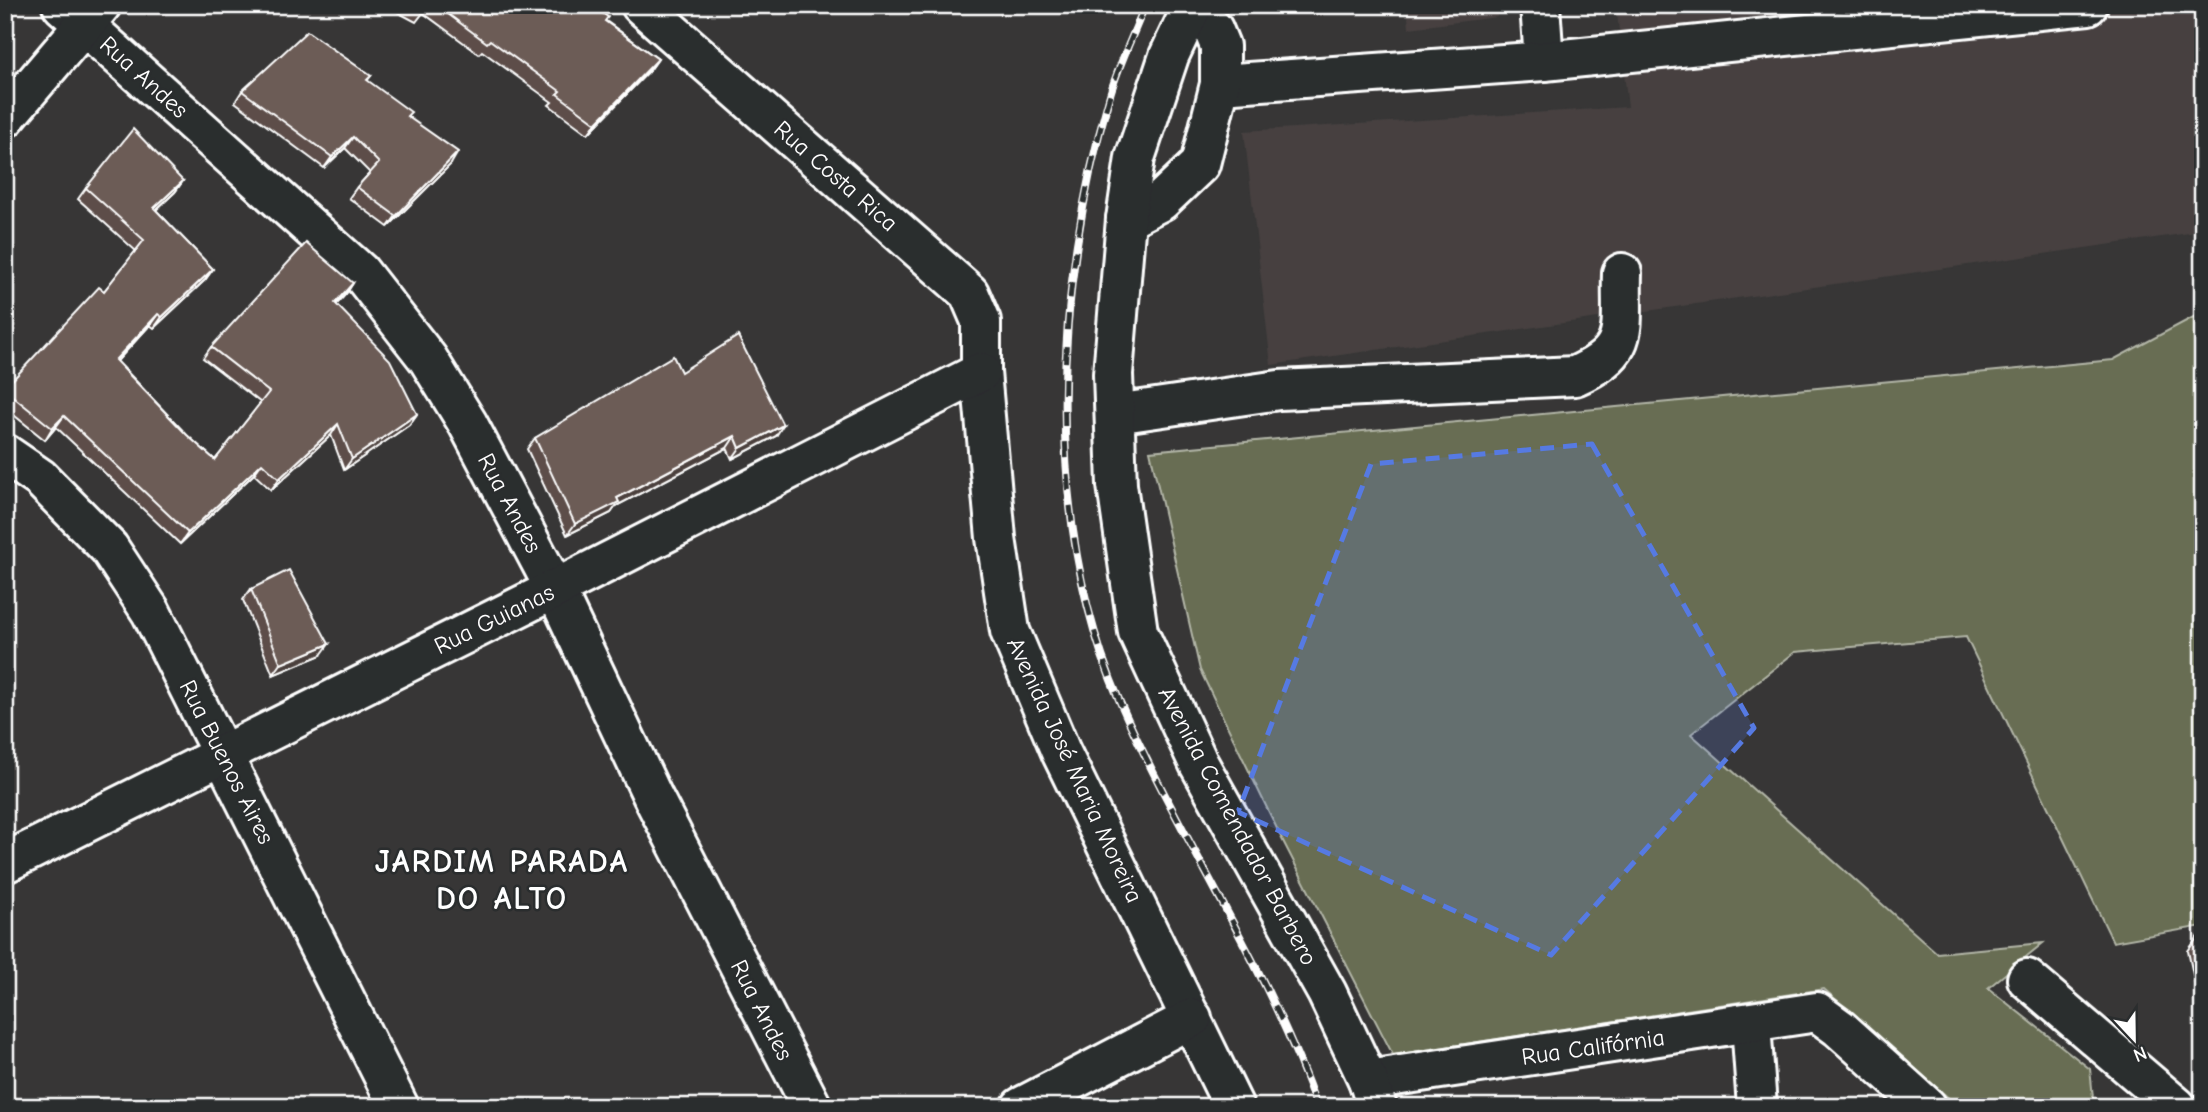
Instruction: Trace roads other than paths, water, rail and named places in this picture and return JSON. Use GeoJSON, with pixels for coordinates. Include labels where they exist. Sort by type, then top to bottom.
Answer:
{"type":"FeatureCollection","features":[{"type":"Feature","properties":{"kind":"street","name":"Rua Costa Rica"},"geometry":{"type":"LineString","coordinates":[[641,5],[969,293],[981,321],[981,372]]}},
{"type":"Feature","properties":{"kind":"street"},"geometry":{"type":"LineString","coordinates":[[1540,5],[1544,61]]}},
{"type":"Feature","properties":{"kind":"street"},"geometry":{"type":"LineString","coordinates":[[1220,84],[1544,61],[1984,10],[2088,5]]}},
{"type":"Feature","properties":{"kind":"street"},"geometry":{"type":"LineString","coordinates":[[1126,219],[1161,201],[1200,164],[1220,84],[1220,46],[1213,29],[1192,6]]}},
{"type":"Feature","properties":{"kind":"street","name":"Avenida Comendador Barbero"},"geometry":{"type":"LineString","coordinates":[[1192,6],[1169,56],[1135,158],[1126,219],[1113,374],[1117,485],[1138,632],[1199,764],[1327,993],[1373,1093]]}},
{"type":"Feature","properties":{"kind":"street"},"geometry":{"type":"LineString","coordinates":[[5,118],[83,11]]}},
{"type":"Feature","properties":{"kind":"street","name":"Rua Andes"},"geometry":{"type":"LineString","coordinates":[[83,11],[359,272],[428,359],[468,424],[555,589],[653,797],[812,1107]]}},
{"type":"Feature","properties":{"kind":"street"},"geometry":{"type":"LineString","coordinates":[[1115,414],[1279,390],[1575,376],[1602,364],[1620,344],[1622,273]]}},
{"type":"Feature","properties":{"kind":"street","name":"Rua Guianas"},"geometry":{"type":"LineString","coordinates":[[5,863],[555,589],[981,372]]}},
{"type":"Feature","properties":{"kind":"street","name":"Avenida José Maria Moreira"},"geometry":{"type":"LineString","coordinates":[[981,372],[996,538],[1010,631],[1061,752],[1234,1107]]}},
{"type":"Feature","properties":{"kind":"street","name":"Rua Buenos Aires"},"geometry":{"type":"LineString","coordinates":[[5,454],[40,478],[109,548],[150,612],[399,1107]]}},
{"type":"Feature","properties":{"kind":"street"},"geometry":{"type":"LineString","coordinates":[[2027,979],[2159,1101]]}},
{"type":"Feature","properties":{"kind":"street","name":"Rua Califórnia"},"geometry":{"type":"LineString","coordinates":[[1373,1093],[1816,1012],[1839,1028],[1927,1107]]}},
{"type":"Feature","properties":{"kind":"street"},"geometry":{"type":"LineString","coordinates":[[1021,1107],[1192,1018]]}},
{"type":"Feature","properties":{"kind":"street"},"geometry":{"type":"LineString","coordinates":[[1751,1024],[1757,1107]]}},
{"type":"Feature","properties":{"kind":"railway"},"geometry":{"type":"LineString","coordinates":[[1145,5],[1109,98],[1091,170],[1077,245],[1068,323],[1065,402],[1068,480],[1077,557],[1095,632],[1120,702],[1169,803],[1274,1003],[1317,1107]]}},
{"type":"Feature","properties":{"kind":"district","name":"JARDIM PARADA DO ALTO"},"geometry":{"type":"Point","coordinates":[502,880]}}]}
